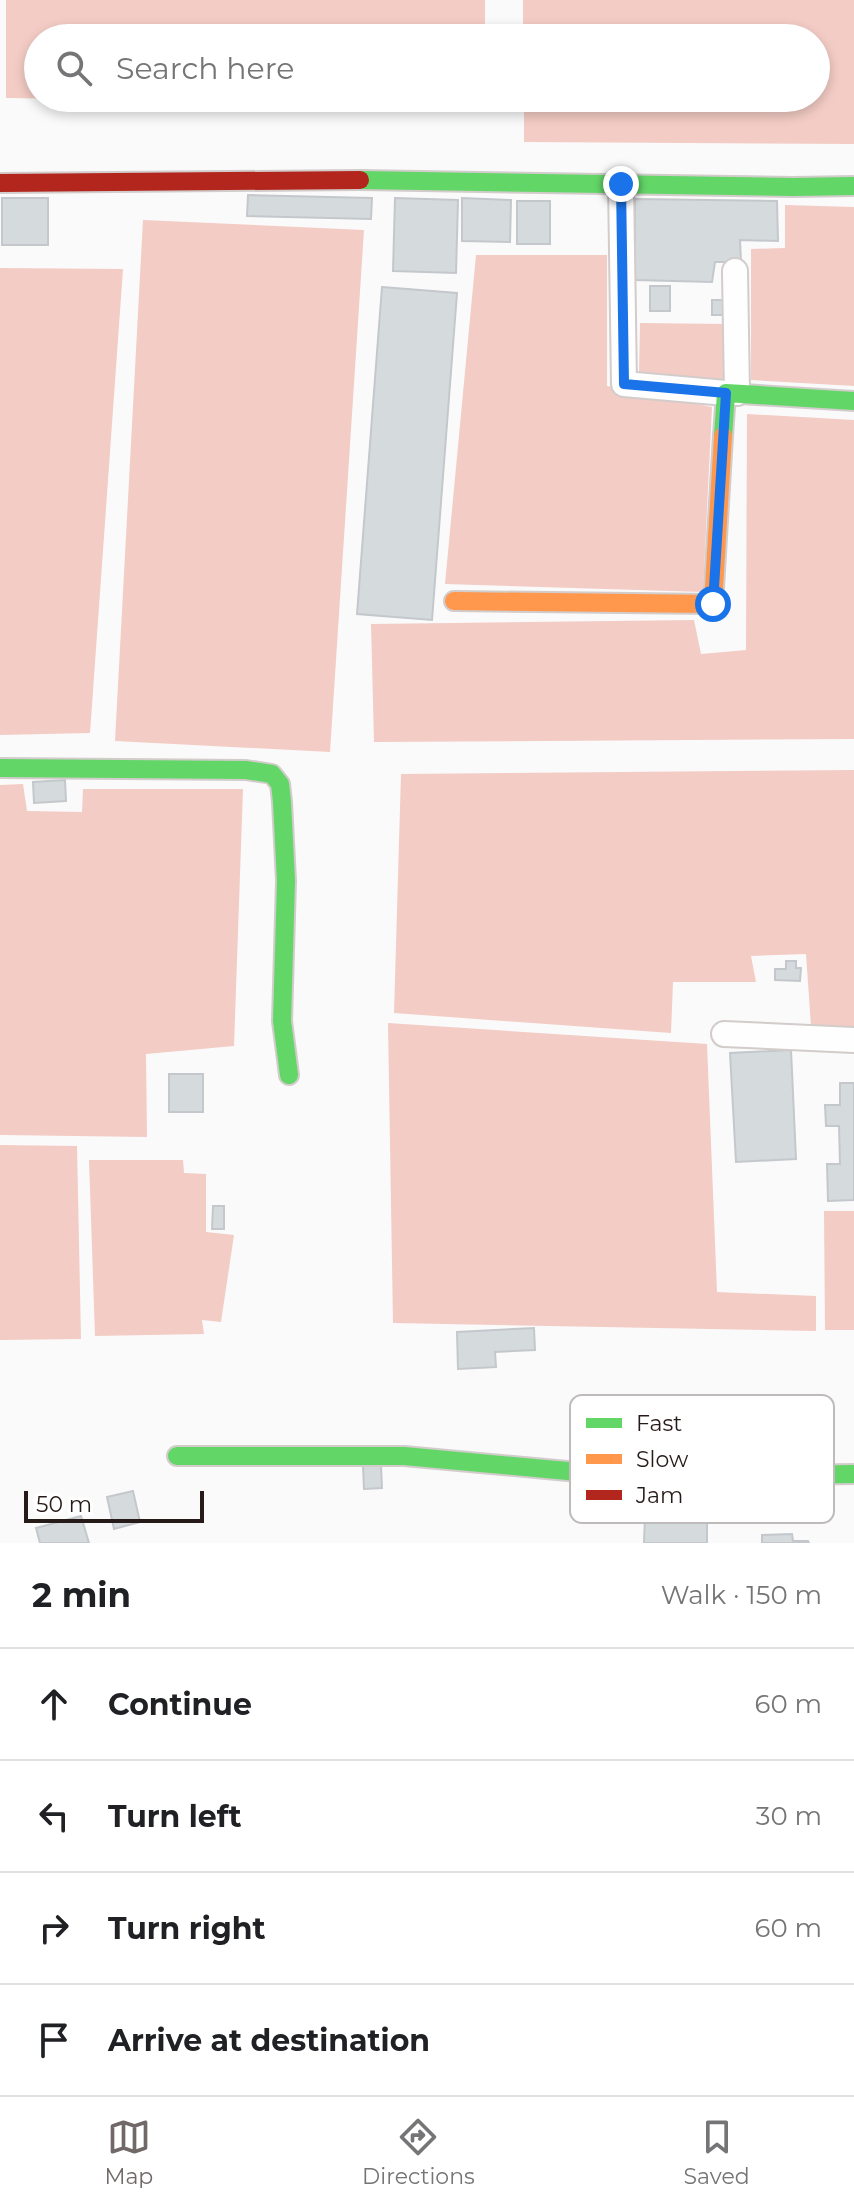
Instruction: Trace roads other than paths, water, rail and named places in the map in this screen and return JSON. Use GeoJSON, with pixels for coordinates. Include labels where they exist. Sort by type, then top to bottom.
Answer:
{"type":"FeatureCollection","features":[{"type":"Feature","properties":{"kind":"street"},"geometry":{"type":"LineString","coordinates":[[0,183],[374,180],[854,186]]}},
{"type":"Feature","properties":{"kind":"street"},"geometry":{"type":"LineString","coordinates":[[621,184],[624,384],[854,401]]}},
{"type":"Feature","properties":{"kind":"street"},"geometry":{"type":"LineString","coordinates":[[454,601],[713,604],[732,393],[735,271]]}},
{"type":"Feature","properties":{"kind":"street"},"geometry":{"type":"LineString","coordinates":[[0,768],[246,770],[272,774],[280,784],[282,802],[286,881],[282,1021],[289,1075]]}},
{"type":"Feature","properties":{"kind":"street"},"geometry":{"type":"LineString","coordinates":[[724,1034],[854,1040]]}},
{"type":"Feature","properties":{"kind":"street"},"geometry":{"type":"LineString","coordinates":[[177,1456],[404,1456],[570,1471]]}},
{"type":"Feature","properties":{"kind":"street"},"geometry":{"type":"LineString","coordinates":[[834,1474],[854,1474]]}}]}
